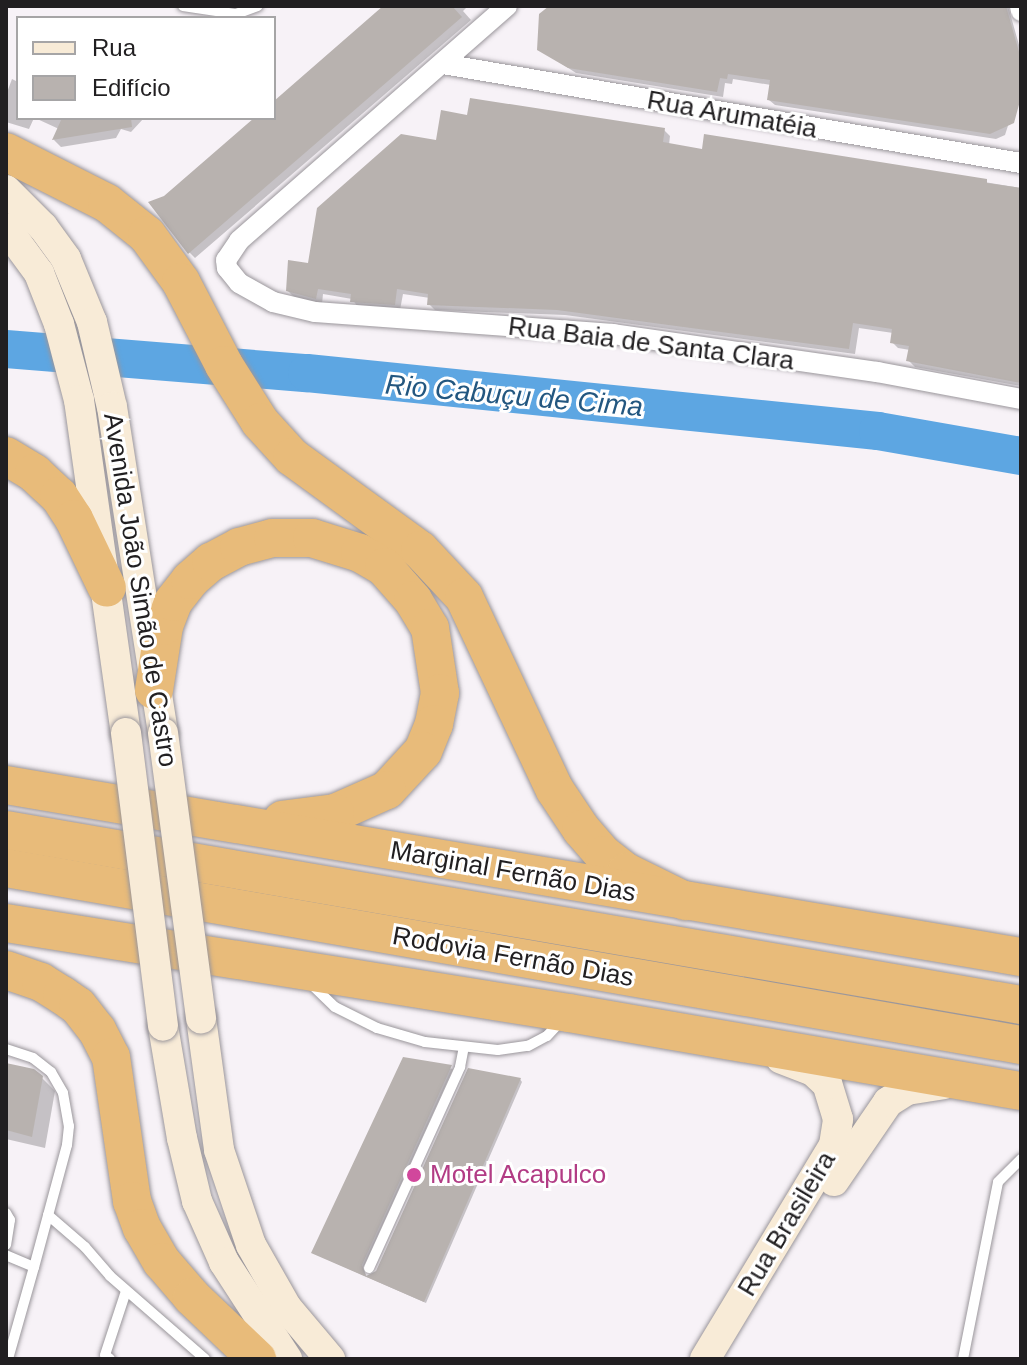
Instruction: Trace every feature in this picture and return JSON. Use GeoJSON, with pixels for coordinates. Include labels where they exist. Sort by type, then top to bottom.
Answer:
{"type":"FeatureCollection","features":[{"type":"Feature","properties":{"kind":"highway"},"geometry":{"type":"LineString","coordinates":[[6,152],[73,183],[131,220],[169,264],[260,422],[292,457],[420,550],[464,597],[487,639],[535,748],[581,829],[604,855],[626,872],[685,901]]}},
{"type":"Feature","properties":{"kind":"highway"},"geometry":{"type":"LineString","coordinates":[[6,456],[34,473],[59,496],[74,519],[107,588]]}},
{"type":"Feature","properties":{"kind":"highway"},"geometry":{"type":"LineString","coordinates":[[154,690],[164,626],[173,602],[190,580],[211,562],[239,547],[273,538],[332,542],[384,567],[413,600],[430,628],[439,670],[440,693],[423,751],[387,790],[357,805],[310,817],[237,824]]}},
{"type":"Feature","properties":{"kind":"highway","name":"Marginal Fernão Dias"},"geometry":{"type":"LineString","coordinates":[[6,785],[1021,957]]}},
{"type":"Feature","properties":{"kind":"highway","name":"Rodovia Fernão Dias"},"geometry":{"type":"LineString","coordinates":[[6,830],[1021,1005]]}},
{"type":"Feature","properties":{"kind":"highway","name":"Rodovia Fernão Dias"},"geometry":{"type":"LineString","coordinates":[[6,868],[1021,1045]]}},
{"type":"Feature","properties":{"kind":"highway"},"geometry":{"type":"LineString","coordinates":[[6,923],[569,1013],[1021,1091]]}},
{"type":"Feature","properties":{"kind":"highway"},"geometry":{"type":"LineString","coordinates":[[6,970],[41,982],[62,995],[78,1006],[97,1030],[111,1057],[132,1201],[142,1228],[162,1262],[192,1297],[257,1359]]}},
{"type":"Feature","properties":{"kind":"highway"},"geometry":{"type":"LineString","coordinates":[[569,1013],[851,1016]]}},
{"type":"Feature","properties":{"kind":"main road","name":"Avenida João Simão de Castro"},"geometry":{"type":"LineString","coordinates":[[6,190],[43,227],[66,259],[92,322],[112,407],[163,733],[219,1150],[251,1245],[287,1308],[330,1359]]}},
{"type":"Feature","properties":{"kind":"main road","name":"Avenida João Simão de Castro"},"geometry":{"type":"LineString","coordinates":[[6,228],[39,273],[59,324],[79,400],[107,588],[163,1026],[197,1201],[224,1262],[287,1359]]}},
{"type":"Feature","properties":{"kind":"main road","name":"Rua Brasileira"},"geometry":{"type":"LineString","coordinates":[[705,1359],[825,1164],[837,1132],[832,1094],[820,1077],[803,1066],[738,1044]]}},
{"type":"Feature","properties":{"kind":"main road","name":"Rua Brasileira"},"geometry":{"type":"LineString","coordinates":[[722,1359],[850,1154],[888,1102],[907,1090],[967,1082]]}},
{"type":"Feature","properties":{"kind":"street"},"geometry":{"type":"LineString","coordinates":[[443,64],[507,6]]}},
{"type":"Feature","properties":{"kind":"street","name":"Rua Arumatéia"},"geometry":{"type":"LineString","coordinates":[[443,64],[1021,163]]}},
{"type":"Feature","properties":{"kind":"street","name":"Rua Baia de Santa Clara"},"geometry":{"type":"LineString","coordinates":[[443,64],[239,241],[226,260],[227,268],[239,283],[273,302],[315,312],[613,334],[877,372],[1021,399]]}},
{"type":"Feature","properties":{"kind":"lane"},"geometry":{"type":"LineString","coordinates":[[183,6],[236,14],[258,6]]}},
{"type":"Feature","properties":{"kind":"lane"},"geometry":{"type":"LineString","coordinates":[[294,969],[335,1007],[377,1028],[425,1042],[498,1050],[528,1046],[547,1036],[569,1013]]}},
{"type":"Feature","properties":{"kind":"lane"},"geometry":{"type":"LineString","coordinates":[[369,1268],[460,1067],[464,1047]]}},
{"type":"Feature","properties":{"kind":"lane"},"geometry":{"type":"LineString","coordinates":[[6,1049],[33,1058],[51,1072],[67,1105],[67,1145],[8,1359]]}},
{"type":"Feature","properties":{"kind":"lane"},"geometry":{"type":"LineString","coordinates":[[963,1359],[998,1182],[1021,1159]]}},
{"type":"Feature","properties":{"kind":"lane"},"geometry":{"type":"LineString","coordinates":[[6,1213],[10,1220],[6,1245]]}},
{"type":"Feature","properties":{"kind":"lane"},"geometry":{"type":"LineString","coordinates":[[48,1215],[126,1291],[205,1359]]}},
{"type":"Feature","properties":{"kind":"lane"},"geometry":{"type":"LineString","coordinates":[[6,1255],[34,1267]]}},
{"type":"Feature","properties":{"kind":"lane"},"geometry":{"type":"LineString","coordinates":[[110,1359],[105,1355],[126,1291]]}},
{"type":"Feature","properties":{"kind":"building"},"geometry":{"type":"Polygon","coordinates":[[[383,6],[452,6],[462,17],[188,254],[148,202],[164,196],[252,120],[276,120],[276,99],[383,6]]]}},
{"type":"Feature","properties":{"kind":"building"},"geometry":{"type":"Polygon","coordinates":[[[549,6],[1006,6],[1021,59],[1020,101],[1014,123],[990,134],[767,100],[770,80],[728,74],[727,79],[720,78],[717,92],[568,68],[537,50],[539,14],[549,6]]]}},
{"type":"Feature","properties":{"kind":"building"},"geometry":{"type":"Polygon","coordinates":[[[470,98],[665,128],[663,142],[702,149],[704,134],[987,179],[987,183],[1021,188],[1021,383],[906,361],[909,346],[890,343],[892,329],[853,323],[849,349],[557,310],[427,305],[428,294],[397,289],[395,305],[350,302],[351,294],[318,289],[316,299],[286,291],[288,260],[308,263],[317,208],[401,134],[436,140],[441,110],[467,115],[470,98]]]}},
{"type":"Feature","properties":{"kind":"building"},"geometry":{"type":"Polygon","coordinates":[[[61,120],[131,120],[132,127],[52,140],[61,120]]]}},
{"type":"Feature","properties":{"kind":"building"},"geometry":{"type":"Polygon","coordinates":[[[403,1057],[452,1065],[362,1265],[366,1276],[376,1271],[468,1068],[521,1078],[424,1302],[311,1253],[403,1057]]]}},
{"type":"Feature","properties":{"kind":"building"},"geometry":{"type":"Polygon","coordinates":[[[6,1063],[34,1069],[43,1076],[32,1137],[6,1130],[6,1063]]]}},
{"type":"Feature","properties":{"kind":"waterway","name":"Rio Cabuçu de Cima"},"geometry":{"type":"LineString","coordinates":[[6,349],[307,373],[878,431],[1021,456]]}},
{"type":"Feature","properties":{"kind":"place","name":"Motel Acapulco"},"geometry":{"type":"Point","coordinates":[414,1175]}}]}
